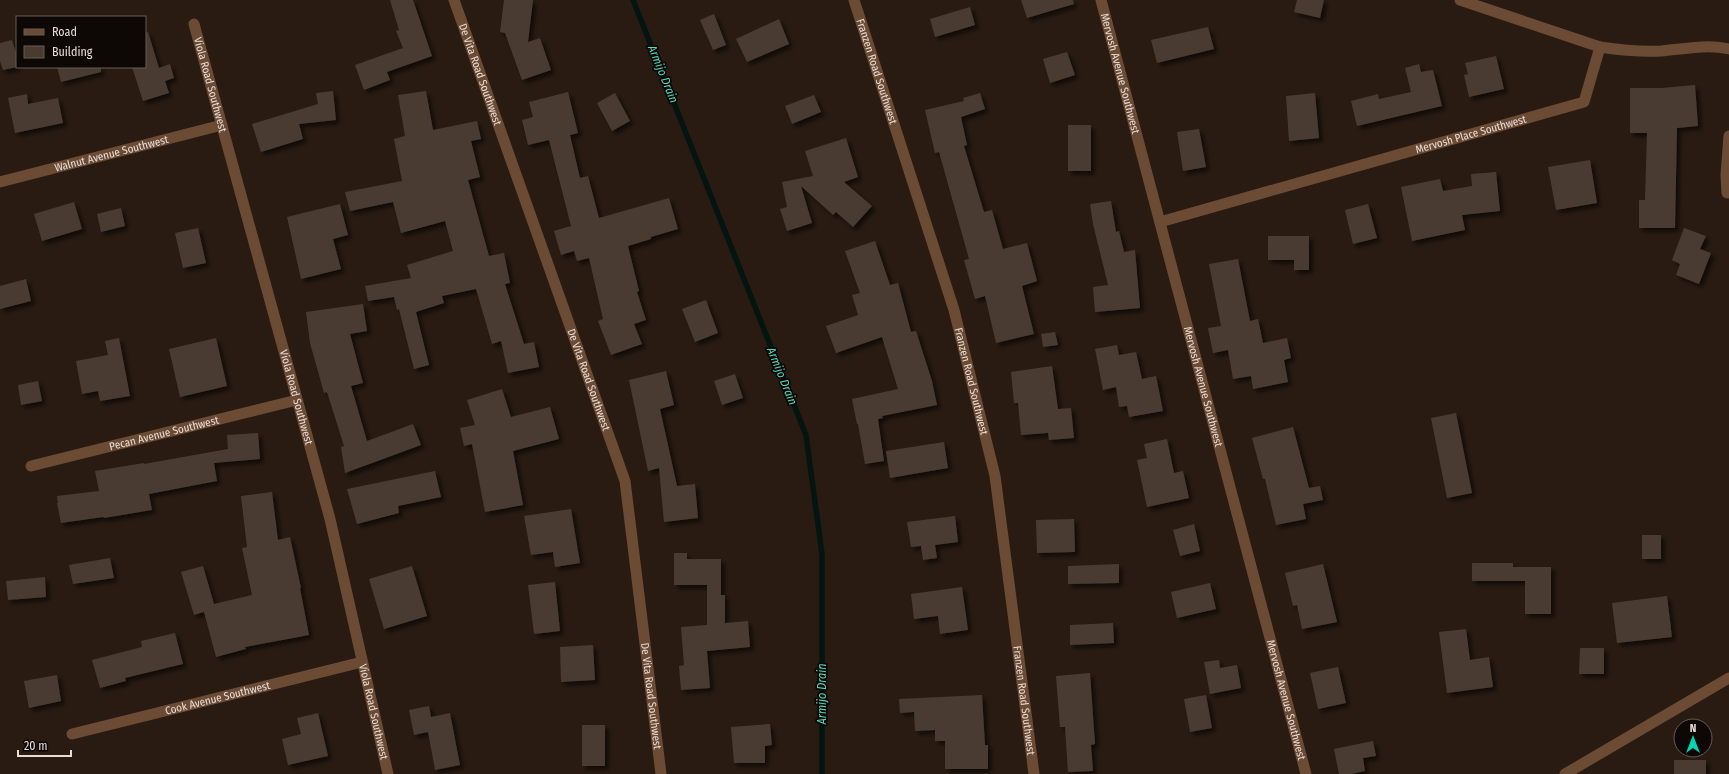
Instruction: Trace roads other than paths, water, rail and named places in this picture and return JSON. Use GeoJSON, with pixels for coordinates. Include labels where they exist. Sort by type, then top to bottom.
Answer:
{"type":"FeatureCollection","features":[{"type":"Feature","properties":{"kind":"street","name":"De Vita Road Southwest"},"geometry":{"type":"LineString","coordinates":[[454,0],[625,481],[661,774]]}},
{"type":"Feature","properties":{"kind":"street","name":"Franzen Road Southwest"},"geometry":{"type":"LineString","coordinates":[[854,0],[954,310],[995,476],[1034,774]]}},
{"type":"Feature","properties":{"kind":"street","name":"Mervosh Avenue Southwest"},"geometry":{"type":"LineString","coordinates":[[1101,0],[1306,774]]}},
{"type":"Feature","properties":{"kind":"street"},"geometry":{"type":"LineString","coordinates":[[1460,0],[1600,47],[1626,51],[1661,51],[1695,47],[1719,47],[1729,49]]}},
{"type":"Feature","properties":{"kind":"street","name":"Viola Road Southwest"},"geometry":{"type":"LineString","coordinates":[[194,24],[330,520],[388,774]]}},
{"type":"Feature","properties":{"kind":"street","name":"Mervosh Place Southwest"},"geometry":{"type":"LineString","coordinates":[[1160,222],[1584,102],[1600,47]]}},
{"type":"Feature","properties":{"kind":"street","name":"Walnut Avenue Southwest"},"geometry":{"type":"LineString","coordinates":[[0,182],[222,125]]}},
{"type":"Feature","properties":{"kind":"street"},"geometry":{"type":"LineString","coordinates":[[1727,193],[1726,175],[1729,136]]}},
{"type":"Feature","properties":{"kind":"street","name":"Pecan Avenue Southwest"},"geometry":{"type":"LineString","coordinates":[[31,466],[297,400]]}},
{"type":"Feature","properties":{"kind":"street","name":"Cook Avenue Southwest"},"geometry":{"type":"LineString","coordinates":[[72,734],[362,662]]}},
{"type":"Feature","properties":{"kind":"street"},"geometry":{"type":"LineString","coordinates":[[1564,774],[1729,678]]}},
{"type":"Feature","properties":{"kind":"waterway","name":"Armijo Drain"},"geometry":{"type":"LineString","coordinates":[[633,0],[806,435],[822,554],[822,774]]}}]}
